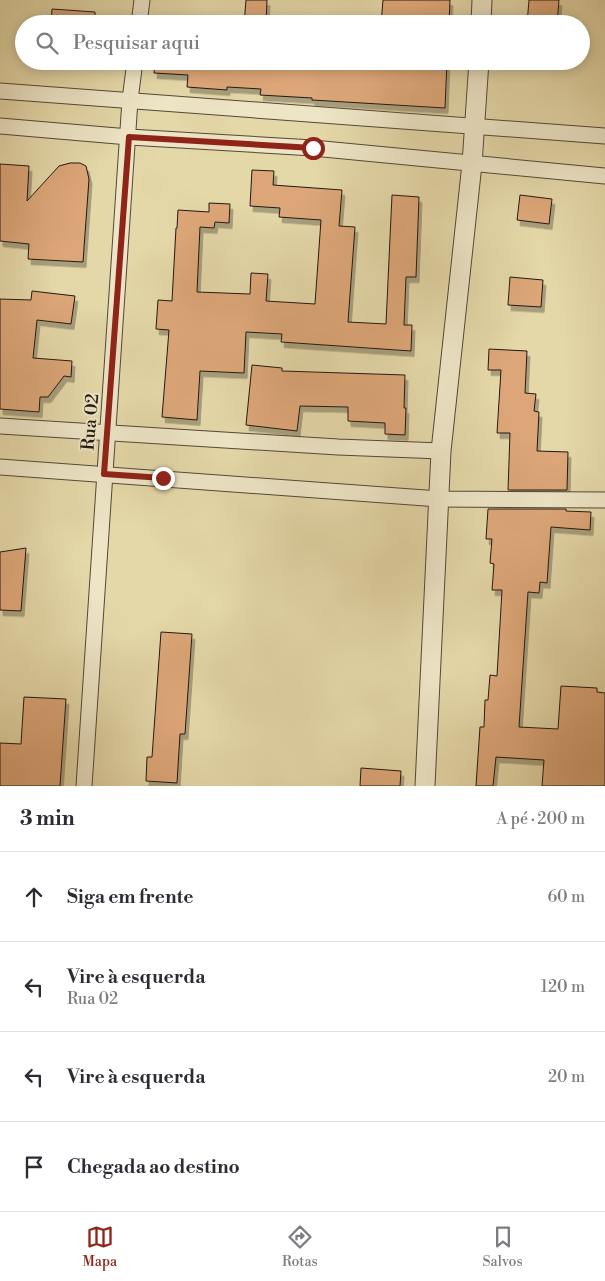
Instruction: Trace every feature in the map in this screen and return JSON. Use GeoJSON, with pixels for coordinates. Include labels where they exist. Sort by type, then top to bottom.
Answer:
{"type":"FeatureCollection","features":[{"type":"Feature","properties":{"kind":"street"},"geometry":{"type":"LineString","coordinates":[[140,15],[142,0]]}},
{"type":"Feature","properties":{"kind":"street"},"geometry":{"type":"LineString","coordinates":[[481,15],[482,0]]}},
{"type":"Feature","properties":{"kind":"street","name":"Rua 02"},"geometry":{"type":"LineString","coordinates":[[84,786],[130,100],[134,70]]}},
{"type":"Feature","properties":{"kind":"street"},"geometry":{"type":"LineString","coordinates":[[426,786],[441,450],[472,164],[478,70]]}},
{"type":"Feature","properties":{"kind":"street"},"geometry":{"type":"LineString","coordinates":[[0,90],[605,136]]}},
{"type":"Feature","properties":{"kind":"street"},"geometry":{"type":"LineString","coordinates":[[0,126],[129,137],[313,148],[605,176]]}},
{"type":"Feature","properties":{"kind":"street"},"geometry":{"type":"LineString","coordinates":[[0,426],[338,447],[441,450]]}},
{"type":"Feature","properties":{"kind":"street"},"geometry":{"type":"LineString","coordinates":[[0,467],[439,499],[605,500]]}},
{"type":"Feature","properties":{"kind":"building"},"geometry":{"type":"Polygon","coordinates":[[[246,0],[267,0],[266,15],[245,15],[246,0]]]}},
{"type":"Feature","properties":{"kind":"building"},"geometry":{"type":"Polygon","coordinates":[[[383,0],[450,0],[449,15],[382,15],[383,0]]]}},
{"type":"Feature","properties":{"kind":"building"},"geometry":{"type":"Polygon","coordinates":[[[529,0],[559,0],[558,15],[528,15],[529,0]]]}},
{"type":"Feature","properties":{"kind":"building"},"geometry":{"type":"Polygon","coordinates":[[[52,9],[95,12],[95,15],[52,15],[52,9]]]}},
{"type":"Feature","properties":{"kind":"building"},"geometry":{"type":"Polygon","coordinates":[[[154,70],[447,70],[445,108],[260,95],[261,89],[227,87],[227,90],[187,87],[188,75],[154,73],[154,70]]]}},
{"type":"Feature","properties":{"kind":"building"},"geometry":{"type":"Polygon","coordinates":[[[80,163],[86,166],[89,179],[83,262],[28,259],[29,244],[0,241],[0,164],[29,166],[27,201],[59,166],[80,163]]]}},
{"type":"Feature","properties":{"kind":"building"},"geometry":{"type":"Polygon","coordinates":[[[252,170],[274,171],[273,185],[342,190],[339,226],[355,227],[348,322],[386,324],[392,195],[419,197],[416,277],[406,277],[404,325],[412,325],[411,351],[281,342],[282,334],[246,332],[244,373],[200,371],[197,420],[162,417],[169,330],[156,329],[158,300],[172,301],[178,210],[209,212],[209,203],[230,204],[229,223],[215,222],[214,228],[200,227],[197,292],[250,294],[251,273],[268,274],[266,301],[315,304],[321,220],[279,217],[280,208],[250,206],[252,170]]]}},
{"type":"Feature","properties":{"kind":"building"},"geometry":{"type":"Polygon","coordinates":[[[520,195],[552,199],[549,224],[517,220],[520,195]]]}},
{"type":"Feature","properties":{"kind":"building"},"geometry":{"type":"Polygon","coordinates":[[[510,277],[543,280],[541,307],[508,305],[510,277]]]}},
{"type":"Feature","properties":{"kind":"building"},"geometry":{"type":"Polygon","coordinates":[[[32,291],[75,296],[71,324],[37,320],[33,358],[72,361],[71,377],[64,376],[48,397],[40,397],[39,412],[0,409],[0,299],[31,300],[32,291]]]}},
{"type":"Feature","properties":{"kind":"building"},"geometry":{"type":"Polygon","coordinates":[[[489,349],[527,351],[525,393],[536,394],[534,411],[539,412],[537,451],[568,452],[567,490],[508,490],[510,433],[497,433],[501,370],[488,370],[489,349]]]}},
{"type":"Feature","properties":{"kind":"building"},"geometry":{"type":"Polygon","coordinates":[[[252,365],[282,368],[282,371],[405,375],[405,435],[385,434],[385,423],[348,421],[348,407],[300,406],[297,431],[246,425],[252,365]]]}},
{"type":"Feature","properties":{"kind":"building"},"geometry":{"type":"Polygon","coordinates":[[[488,509],[566,509],[566,511],[591,512],[590,530],[551,527],[547,583],[540,582],[539,593],[528,592],[519,727],[558,729],[561,686],[597,688],[597,692],[605,693],[605,786],[542,786],[544,760],[496,757],[493,786],[476,786],[480,727],[484,727],[485,700],[488,700],[490,675],[497,676],[502,590],[492,590],[494,564],[490,563],[492,539],[486,539],[488,509]]]}},
{"type":"Feature","properties":{"kind":"building"},"geometry":{"type":"Polygon","coordinates":[[[26,548],[21,611],[0,610],[0,552],[26,548]]]}},
{"type":"Feature","properties":{"kind":"building"},"geometry":{"type":"Polygon","coordinates":[[[161,632],[192,634],[185,734],[180,734],[177,783],[146,781],[147,757],[152,757],[161,632]]]}},
{"type":"Feature","properties":{"kind":"building"},"geometry":{"type":"Polygon","coordinates":[[[24,697],[66,699],[60,786],[0,786],[0,743],[21,744],[24,697]]]}},
{"type":"Feature","properties":{"kind":"building"},"geometry":{"type":"Polygon","coordinates":[[[361,768],[401,771],[400,786],[360,786],[361,768]]]}},
{"type":"Feature","properties":{"kind":"route"},"geometry":{"type":"LineString","coordinates":[[163,478],[104,474],[129,137],[313,148]]}}]}
